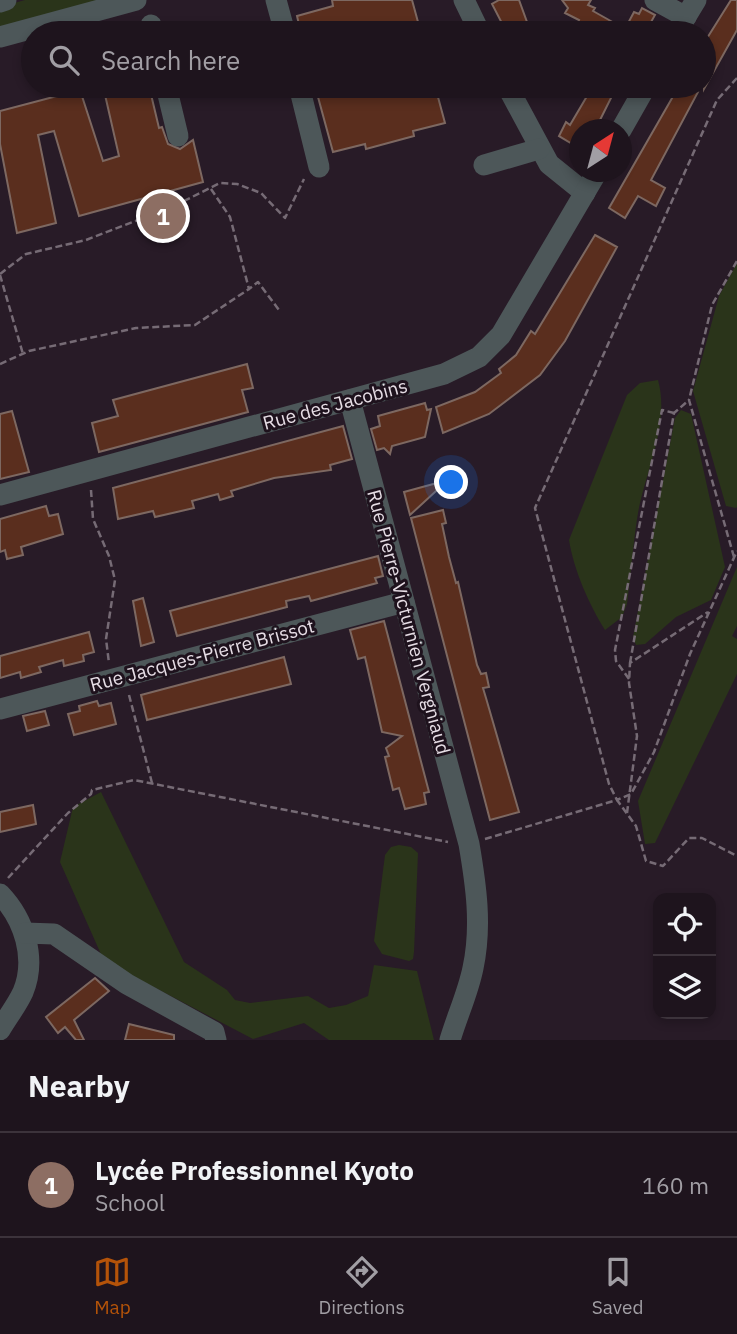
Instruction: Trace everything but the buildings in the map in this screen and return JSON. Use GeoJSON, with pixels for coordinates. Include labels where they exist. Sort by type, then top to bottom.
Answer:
{"type":"FeatureCollection","features":[{"type":"Feature","properties":{"kind":"street"},"geometry":{"type":"LineString","coordinates":[[0,2],[6,0]]}},
{"type":"Feature","properties":{"kind":"street"},"geometry":{"type":"LineString","coordinates":[[59,21],[136,0]]}},
{"type":"Feature","properties":{"kind":"street"},"geometry":{"type":"LineString","coordinates":[[276,0],[282,21]]}},
{"type":"Feature","properties":{"kind":"street"},"geometry":{"type":"LineString","coordinates":[[464,0],[474,21]]}},
{"type":"Feature","properties":{"kind":"street"},"geometry":{"type":"LineString","coordinates":[[655,0],[686,17]]}},
{"type":"Feature","properties":{"kind":"street"},"geometry":{"type":"LineString","coordinates":[[0,37],[21,31]]}},
{"type":"Feature","properties":{"kind":"street"},"geometry":{"type":"LineString","coordinates":[[169,98],[178,136]]}},
{"type":"Feature","properties":{"kind":"street"},"geometry":{"type":"LineString","coordinates":[[302,98],[319,163]]}},
{"type":"Feature","properties":{"kind":"street"},"geometry":{"type":"LineString","coordinates":[[513,98],[539,149],[561,176],[585,193]]}},
{"type":"Feature","properties":{"kind":"street"},"geometry":{"type":"LineString","coordinates":[[627,119],[639,98]]}},
{"type":"Feature","properties":{"kind":"street"},"geometry":{"type":"LineString","coordinates":[[484,165],[539,149]]}},
{"type":"Feature","properties":{"kind":"street","name":"Rue des Jacobins"},"geometry":{"type":"LineString","coordinates":[[0,495],[351,400],[464,366],[491,346],[511,322],[591,182]]}},
{"type":"Feature","properties":{"kind":"street","name":"Rue Pierre-Victurnien Vergniaud"},"geometry":{"type":"LineString","coordinates":[[351,400],[468,844],[476,887],[478,938],[464,1002],[450,1040]]}},
{"type":"Feature","properties":{"kind":"street","name":"Rue Jacques-Pierre Brissot"},"geometry":{"type":"LineString","coordinates":[[0,709],[404,602]]}},
{"type":"Feature","properties":{"kind":"street"},"geometry":{"type":"LineString","coordinates":[[0,1030],[23,991],[29,963],[25,933],[1,887]]}},
{"type":"Feature","properties":{"kind":"street"},"geometry":{"type":"LineString","coordinates":[[25,933],[54,934],[127,984],[214,1032],[216,1040]]}},
{"type":"Feature","properties":{"kind":"path"},"geometry":{"type":"LineString","coordinates":[[737,78],[717,100],[535,508],[609,784],[636,826],[646,861],[663,866],[690,838],[702,838],[737,856]]}},
{"type":"Feature","properties":{"kind":"path"},"geometry":{"type":"LineString","coordinates":[[23,354],[0,274],[26,254],[86,240],[220,183],[237,184],[261,193],[285,218],[311,161],[319,163]]}},
{"type":"Feature","properties":{"kind":"path"},"geometry":{"type":"LineString","coordinates":[[211,189],[230,217],[249,289]]}},
{"type":"Feature","properties":{"kind":"path"},"geometry":{"type":"LineString","coordinates":[[734,557],[689,400],[712,306],[737,261]]}},
{"type":"Feature","properties":{"kind":"path"},"geometry":{"type":"LineString","coordinates":[[0,364],[23,354],[136,328],[195,325],[258,282],[279,310]]}},
{"type":"Feature","properties":{"kind":"path"},"geometry":{"type":"LineString","coordinates":[[0,306],[7,302]]}},
{"type":"Feature","properties":{"kind":"path"},"geometry":{"type":"LineString","coordinates":[[627,813],[637,736],[629,679],[630,663],[674,413],[689,400]]}},
{"type":"Feature","properties":{"kind":"path"},"geometry":{"type":"LineString","coordinates":[[629,679],[617,662],[615,650],[662,410],[674,413]]}},
{"type":"Feature","properties":{"kind":"path"},"geometry":{"type":"LineString","coordinates":[[91,487],[93,519],[109,556],[115,580],[106,639],[109,662],[126,685],[152,783]]}},
{"type":"Feature","properties":{"kind":"path"},"geometry":{"type":"LineString","coordinates":[[1,887],[28,854],[68,813],[92,794],[92,790],[134,780],[433,841],[468,844],[631,794],[653,752],[737,551]]}},
{"type":"Feature","properties":{"kind":"path"},"geometry":{"type":"LineString","coordinates":[[630,663],[710,611]]}},
{"type":"Feature","properties":{"kind":"green space"},"geometry":{"type":"Polygon","coordinates":[[[25,0],[112,0],[34,21],[21,21],[21,24],[0,30],[0,7],[25,0]]]}},
{"type":"Feature","properties":{"kind":"green space"},"geometry":{"type":"Polygon","coordinates":[[[737,263],[736,508],[726,506],[693,391],[719,296],[737,263]]]}},
{"type":"Feature","properties":{"kind":"green space"},"geometry":{"type":"Polygon","coordinates":[[[658,380],[661,396],[659,430],[638,513],[627,604],[622,617],[605,630],[583,587],[569,540],[627,395],[640,383],[658,380]]]}},
{"type":"Feature","properties":{"kind":"green space"},"geometry":{"type":"Polygon","coordinates":[[[681,410],[691,414],[725,567],[711,600],[676,617],[645,644],[636,645],[633,637],[675,418],[681,410]]]}},
{"type":"Feature","properties":{"kind":"green space"},"geometry":{"type":"Polygon","coordinates":[[[737,567],[737,626],[732,636],[737,639],[737,674],[655,843],[645,844],[638,801],[737,567]]]}},
{"type":"Feature","properties":{"kind":"green space"},"geometry":{"type":"Polygon","coordinates":[[[101,792],[184,962],[227,990],[235,1000],[250,1003],[308,996],[329,1008],[346,1005],[368,996],[374,965],[417,971],[434,1040],[329,1040],[304,1023],[253,1039],[104,961],[60,862],[73,807],[101,792]]]}},
{"type":"Feature","properties":{"kind":"green space"},"geometry":{"type":"Polygon","coordinates":[[[391,847],[411,847],[418,853],[414,952],[413,959],[409,961],[382,954],[374,941],[385,855],[391,847]]]}},
{"type":"Feature","properties":{"kind":"place","name":"Lycée Professionnel Kyoto"},"geometry":{"type":"Point","coordinates":[163,216]}}]}
